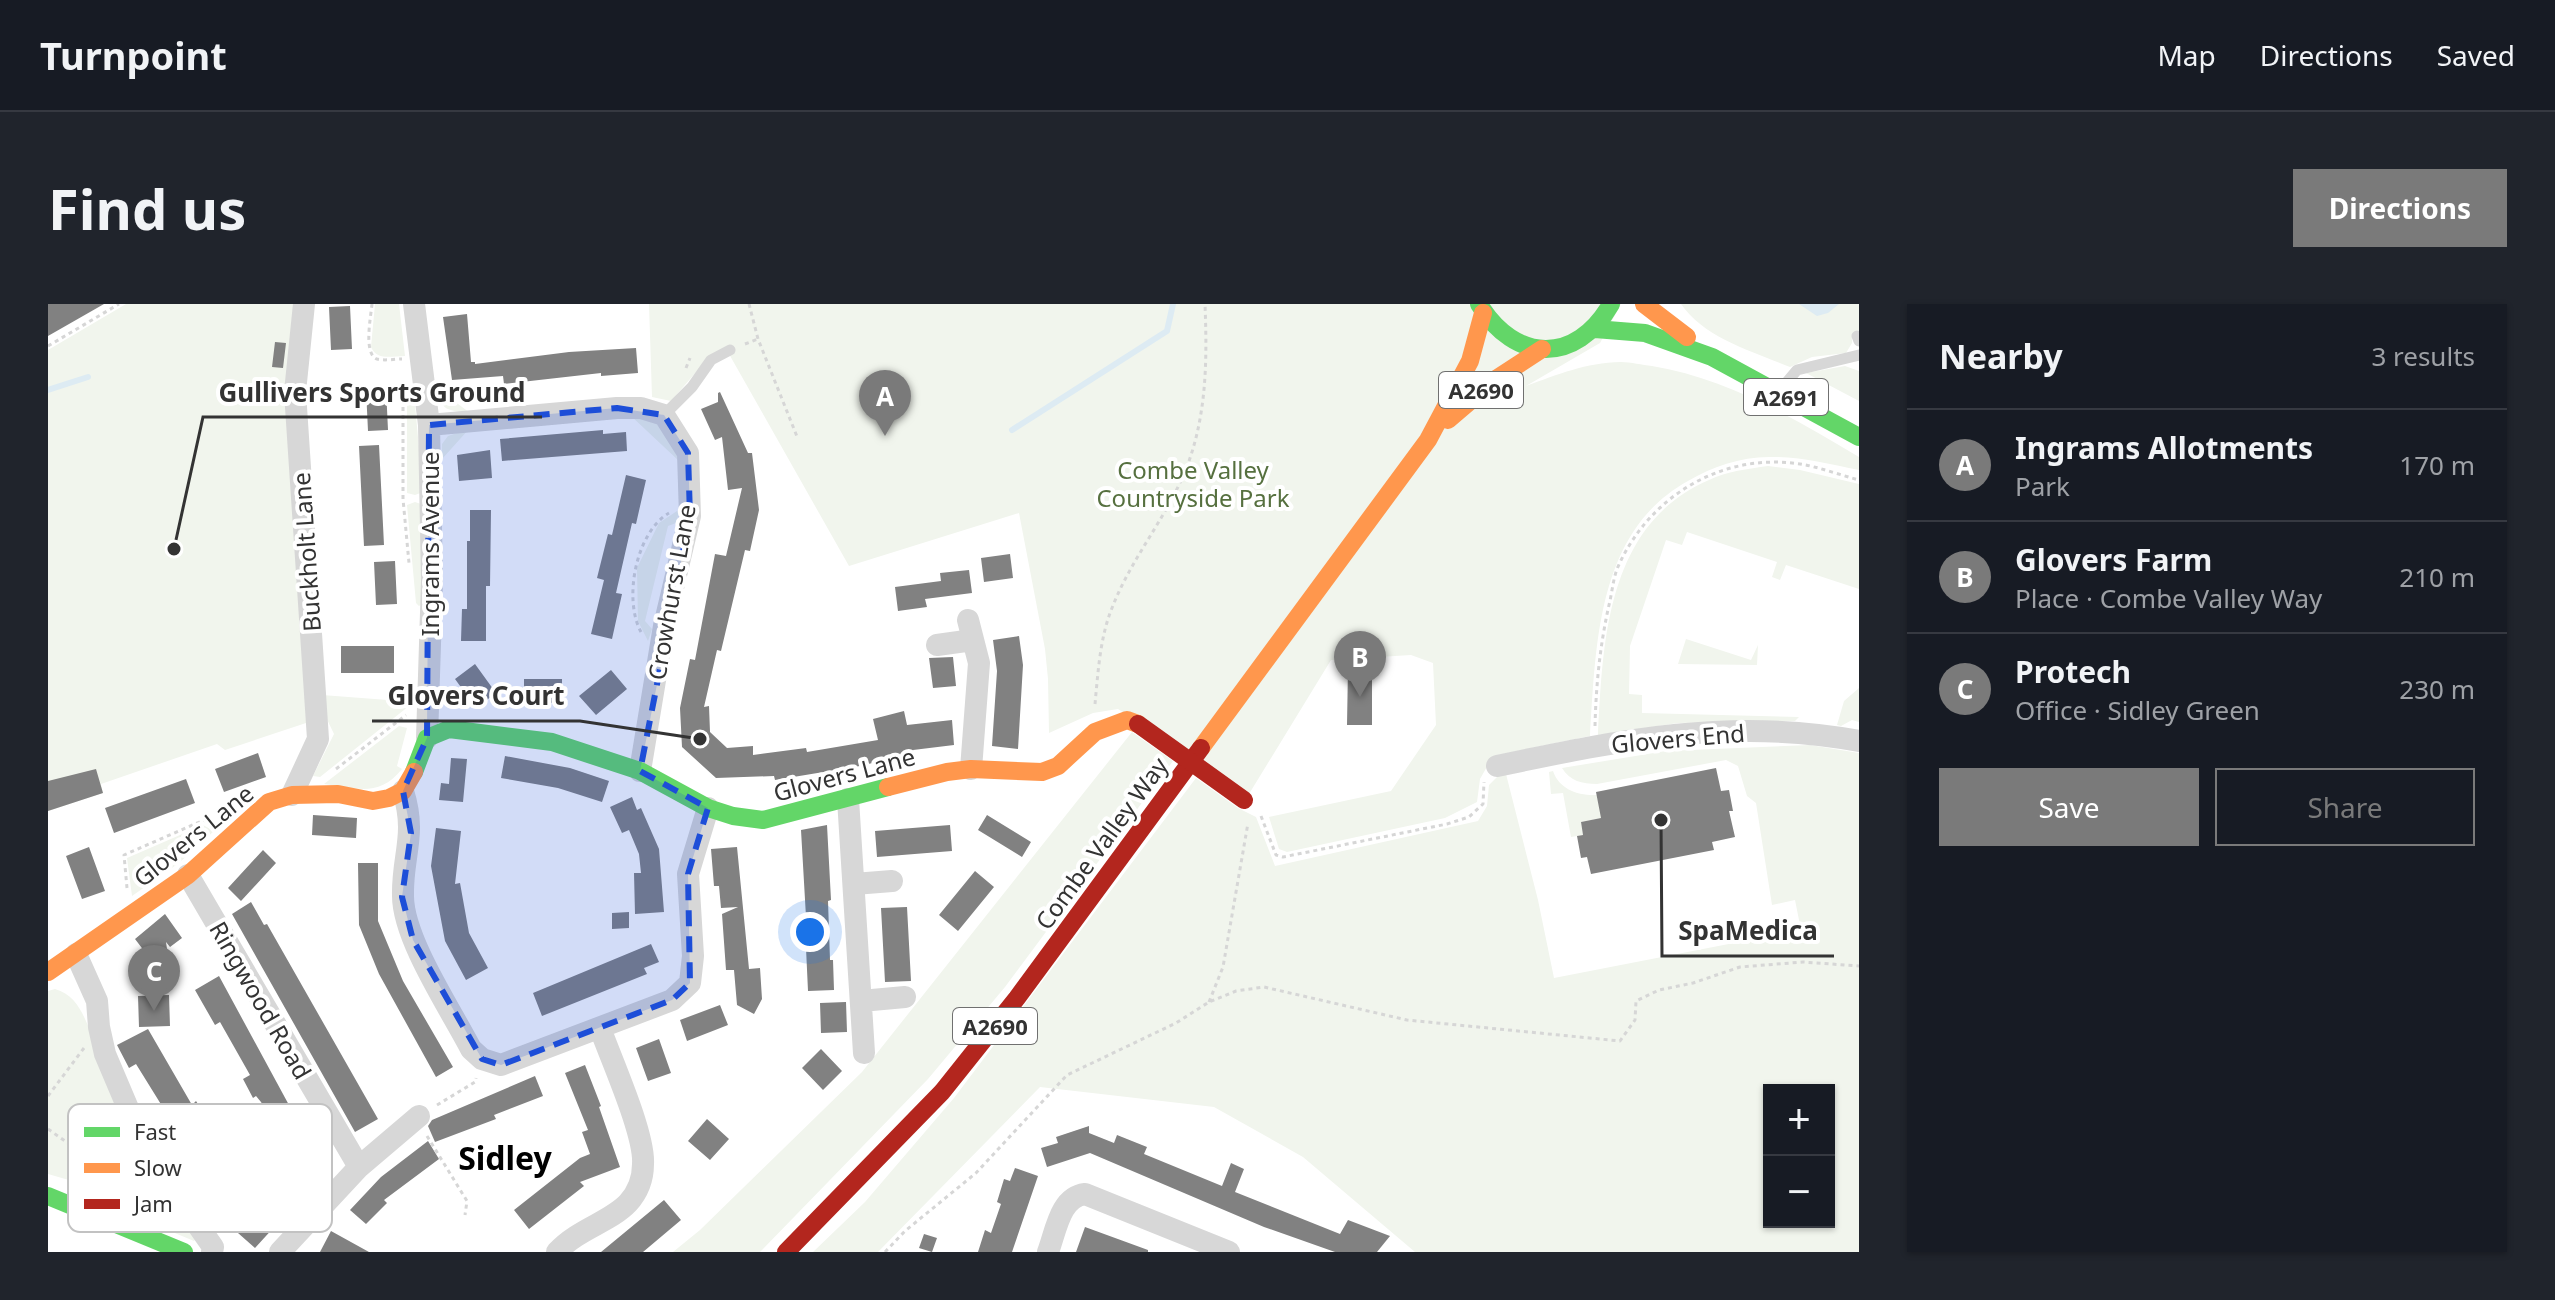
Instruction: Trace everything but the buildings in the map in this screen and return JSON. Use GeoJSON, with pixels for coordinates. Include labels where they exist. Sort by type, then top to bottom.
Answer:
{"type":"FeatureCollection","features":[{"type":"Feature","properties":{"kind":"main road"},"geometry":{"type":"LineString","coordinates":[[1481,309],[1498,332],[1508,339],[1530,348],[1542,349],[1571,345],[1595,329],[1611,304]]}},
{"type":"Feature","properties":{"kind":"main road","name":"A2691"},"geometry":{"type":"LineString","coordinates":[[1644,304],[1712,357]]}},
{"type":"Feature","properties":{"kind":"main road","name":"Combe Valley Way"},"geometry":{"type":"LineString","coordinates":[[786,1252],[942,1092],[1017,998],[1428,440],[1470,361],[1481,309]]}},
{"type":"Feature","properties":{"kind":"main road","name":"A2691"},"geometry":{"type":"LineString","coordinates":[[1595,329],[1645,333],[1712,357],[1859,437]]}},
{"type":"Feature","properties":{"kind":"main road","name":"Combe Valley Way"},"geometry":{"type":"LineString","coordinates":[[1428,440],[1487,385],[1542,349]]}},
{"type":"Feature","properties":{"kind":"main road","name":"Glovers Lane"},"geometry":{"type":"LineString","coordinates":[[427,738],[449,729],[552,742],[640,771],[708,808],[733,816],[763,820],[947,772],[971,769],[1042,772],[1058,766],[1095,732],[1127,720],[1138,724],[1244,800]]}},
{"type":"Feature","properties":{"kind":"main road"},"geometry":{"type":"LineString","coordinates":[[403,791],[416,769],[427,738]]}},
{"type":"Feature","properties":{"kind":"main road","name":"Glovers Lane"},"geometry":{"type":"LineString","coordinates":[[48,972],[188,875],[269,802],[292,795],[338,794],[373,801],[403,791]]}},
{"type":"Feature","properties":{"kind":"main road"},"geometry":{"type":"LineString","coordinates":[[48,1196],[68,1204]]}},
{"type":"Feature","properties":{"kind":"main road"},"geometry":{"type":"LineString","coordinates":[[135,1232],[184,1252]]}},
{"type":"Feature","properties":{"kind":"street","name":"Buckholt Lane"},"geometry":{"type":"LineString","coordinates":[[292,795],[318,739],[295,392],[304,304]]}},
{"type":"Feature","properties":{"kind":"street","name":"Ingrams Avenue"},"geometry":{"type":"LineString","coordinates":[[414,304],[429,425],[432,581],[427,738]]}},
{"type":"Feature","properties":{"kind":"street"},"geometry":{"type":"LineString","coordinates":[[429,425],[617,408],[641,408],[664,415]]}},
{"type":"Feature","properties":{"kind":"street","name":"Crowhurst Lane"},"geometry":{"type":"LineString","coordinates":[[640,771],[658,663],[690,516],[688,453],[664,415]]}},
{"type":"Feature","properties":{"kind":"street"},"geometry":{"type":"LineString","coordinates":[[937,645],[971,630],[979,663],[971,769]]}},
{"type":"Feature","properties":{"kind":"street","name":"Glovers End"},"geometry":{"type":"LineString","coordinates":[[1497,766],[1663,735],[1733,731],[1811,732],[1859,741]]}},
{"type":"Feature","properties":{"kind":"street"},"geometry":{"type":"LineString","coordinates":[[403,791],[411,833],[402,897],[413,940],[471,1049],[482,1059],[501,1065],[672,1000],[690,983],[693,956],[688,874],[708,808]]}},
{"type":"Feature","properties":{"kind":"street"},"geometry":{"type":"LineString","coordinates":[[848,799],[864,1053]]}},
{"type":"Feature","properties":{"kind":"street","name":"Ringwood Road"},"geometry":{"type":"LineString","coordinates":[[188,875],[322,1104]]}},
{"type":"Feature","properties":{"kind":"street"},"geometry":{"type":"LineString","coordinates":[[854,884],[892,881]]}},
{"type":"Feature","properties":{"kind":"street"},"geometry":{"type":"LineString","coordinates":[[76,954],[97,1001],[105,1054],[126,1104]]}},
{"type":"Feature","properties":{"kind":"street"},"geometry":{"type":"LineString","coordinates":[[861,1001],[905,997]]}},
{"type":"Feature","properties":{"kind":"street"},"geometry":{"type":"LineString","coordinates":[[557,1252],[576,1234],[626,1206],[636,1193],[644,1160],[637,1129],[600,1028]]}},
{"type":"Feature","properties":{"kind":"street"},"geometry":{"type":"LineString","coordinates":[[332,1196],[359,1167],[419,1116]]}},
{"type":"Feature","properties":{"kind":"street","name":"Ringwood Road"},"geometry":{"type":"LineString","coordinates":[[332,1121],[359,1167]]}},
{"type":"Feature","properties":{"kind":"street"},"geometry":{"type":"LineString","coordinates":[[1048,1252],[1066,1203],[1074,1195],[1085,1194],[1229,1252]]}},
{"type":"Feature","properties":{"kind":"street"},"geometry":{"type":"LineString","coordinates":[[202,1232],[213,1247],[212,1252]]}},
{"type":"Feature","properties":{"kind":"street"},"geometry":{"type":"LineString","coordinates":[[280,1252],[299,1232]]}},
{"type":"Feature","properties":{"kind":"lane"},"geometry":{"type":"LineString","coordinates":[[664,415],[692,387],[711,360],[730,350]]}},
{"type":"Feature","properties":{"kind":"lane"},"geometry":{"type":"LineString","coordinates":[[1779,393],[1797,370],[1859,355]]}},
{"type":"Feature","properties":{"kind":"path"},"geometry":{"type":"LineString","coordinates":[[48,346],[119,304]]}},
{"type":"Feature","properties":{"kind":"path"},"geometry":{"type":"LineString","coordinates":[[372,304],[368,348],[371,355],[378,359],[421,365],[402,392],[403,499],[410,574]]}},
{"type":"Feature","properties":{"kind":"path"},"geometry":{"type":"LineString","coordinates":[[749,304],[758,339],[798,439]]}},
{"type":"Feature","properties":{"kind":"path"},"geometry":{"type":"LineString","coordinates":[[1095,732],[1098,673],[1111,609],[1173,498],[1189,460],[1203,403],[1207,365],[1205,304]]}},
{"type":"Feature","properties":{"kind":"path"},"geometry":{"type":"LineString","coordinates":[[1594,746],[1601,642],[1616,571],[1639,529],[1659,507],[1683,488],[1708,475],[1736,466],[1768,462],[1800,464],[1859,480]]}},
{"type":"Feature","properties":{"kind":"path"},"geometry":{"type":"LineString","coordinates":[[658,663],[636,622],[634,567],[656,521],[689,502]]}},
{"type":"Feature","properties":{"kind":"path"},"geometry":{"type":"LineString","coordinates":[[334,770],[428,698]]}},
{"type":"Feature","properties":{"kind":"path"},"geometry":{"type":"LineString","coordinates":[[1244,800],[1263,818],[1276,855],[1283,857],[1469,817],[1483,804],[1484,782],[1497,766]]}},
{"type":"Feature","properties":{"kind":"path"},"geometry":{"type":"LineString","coordinates":[[1209,1002],[1223,967],[1249,827],[1244,800]]}},
{"type":"Feature","properties":{"kind":"path"},"geometry":{"type":"LineString","coordinates":[[129,916],[124,855],[204,820],[232,835]]}},
{"type":"Feature","properties":{"kind":"path"},"geometry":{"type":"LineString","coordinates":[[885,1252],[905,1231],[976,1173],[1067,1075],[1236,991],[1264,987],[1407,1020],[1620,1041],[1635,1020],[1636,1001],[1659,990],[1693,983],[1740,967],[1803,962],[1859,966]]}},
{"type":"Feature","properties":{"kind":"path"},"geometry":{"type":"LineString","coordinates":[[48,1096],[99,1027]]}},
{"type":"Feature","properties":{"kind":"path"},"geometry":{"type":"LineString","coordinates":[[465,1215],[467,1201],[419,1116],[475,1082],[482,1059]]}},
{"type":"Feature","properties":{"kind":"path"},"geometry":{"type":"LineString","coordinates":[[48,1129],[68,1143]]}},
{"type":"Feature","properties":{"kind":"highlighted area"},"geometry":{"type":"Polygon","coordinates":[[[617,408],[664,415],[688,453],[690,516],[640,771],[708,808],[688,874],[690,983],[672,1000],[501,1065],[482,1059],[413,940],[402,897],[411,833],[403,791],[427,738],[429,425],[617,408]]]}},
{"type":"Feature","properties":{"kind":"green space"},"geometry":{"type":"Polygon","coordinates":[[[126,304],[299,304],[306,723],[225,750],[217,744],[101,784],[103,793],[48,811],[48,350],[126,304]]]}},
{"type":"Feature","properties":{"kind":"green space"},"geometry":{"type":"Polygon","coordinates":[[[375,304],[399,304],[405,356],[381,356],[371,347],[375,304]]]}},
{"type":"Feature","properties":{"kind":"green space","name":"Combe Valley Countryside Park"},"geometry":{"type":"Polygon","coordinates":[[[649,304],[1621,304],[1600,343],[1526,386],[1596,364],[1629,362],[1680,372],[1734,390],[1785,415],[1859,457],[1859,470],[1803,459],[1758,457],[1727,464],[1688,481],[1658,503],[1635,529],[1619,559],[1607,593],[1600,628],[1590,736],[1493,756],[1480,779],[1477,802],[1445,818],[1287,852],[1279,849],[1269,817],[1391,791],[1436,725],[1433,663],[1411,655],[1331,660],[1249,794],[1118,709],[1093,713],[1049,733],[1045,649],[1019,513],[849,566],[729,354],[730,345],[710,356],[671,401],[652,397],[649,304]]]}},
{"type":"Feature","properties":{"kind":"green space"},"geometry":{"type":"Polygon","coordinates":[[[1681,304],[1859,304],[1859,333],[1852,336],[1846,353],[1812,357],[1790,367],[1716,335],[1681,304]]]}},
{"type":"Feature","properties":{"kind":"green space"},"geometry":{"type":"Polygon","coordinates":[[[1845,366],[1859,371],[1859,401],[1806,373],[1845,366]]]}},
{"type":"Feature","properties":{"kind":"green space"},"geometry":{"type":"Polygon","coordinates":[[[437,388],[470,413],[443,406],[437,388]]]}},
{"type":"Feature","properties":{"kind":"green space"},"geometry":{"type":"Polygon","coordinates":[[[410,391],[414,394],[423,492],[415,495],[407,493],[407,395],[410,391]]]}},
{"type":"Feature","properties":{"kind":"green space"},"geometry":{"type":"Polygon","coordinates":[[[641,414],[669,432],[679,461],[630,415],[641,414]]]}},
{"type":"Feature","properties":{"kind":"green space"},"geometry":{"type":"Polygon","coordinates":[[[469,429],[442,459],[442,444],[448,436],[469,429]]]}},
{"type":"Feature","properties":{"kind":"green space"},"geometry":{"type":"Polygon","coordinates":[[[1768,466],[1859,484],[1859,589],[1786,565],[1780,580],[1772,577],[1777,562],[1687,532],[1682,545],[1666,540],[1630,646],[1629,694],[1642,695],[1642,713],[1799,717],[1795,721],[1678,723],[1598,735],[1608,624],[1630,555],[1649,525],[1675,500],[1716,477],[1768,466]]]}},
{"type":"Feature","properties":{"kind":"green space"},"geometry":{"type":"Polygon","coordinates":[[[415,502],[424,505],[423,603],[419,606],[416,603],[407,505],[415,502]]]}},
{"type":"Feature","properties":{"kind":"green space"},"geometry":{"type":"Polygon","coordinates":[[[680,509],[676,523],[668,526],[645,621],[652,629],[648,641],[638,621],[637,568],[659,523],[680,509]]]}},
{"type":"Feature","properties":{"kind":"green space"},"geometry":{"type":"Polygon","coordinates":[[[1686,639],[1751,660],[1758,645],[1757,665],[1678,664],[1686,639]]]}},
{"type":"Feature","properties":{"kind":"green space"},"geometry":{"type":"Polygon","coordinates":[[[1859,688],[1859,722],[1852,720],[1837,725],[1844,701],[1859,688]]]}},
{"type":"Feature","properties":{"kind":"green space"},"geometry":{"type":"Polygon","coordinates":[[[322,695],[414,702],[320,777],[313,776],[334,734],[323,711],[322,695]]]}},
{"type":"Feature","properties":{"kind":"green space"},"geometry":{"type":"Polygon","coordinates":[[[399,726],[407,728],[397,766],[402,769],[393,778],[376,788],[366,789],[324,784],[399,726]]]}},
{"type":"Feature","properties":{"kind":"green space"},"geometry":{"type":"Polygon","coordinates":[[[1132,732],[1173,761],[1005,987],[928,1079],[760,1252],[673,1252],[700,1230],[862,1072],[1132,732]]]}},
{"type":"Feature","properties":{"kind":"green space"},"geometry":{"type":"Polygon","coordinates":[[[1810,745],[1859,753],[1859,1252],[1415,1252],[1303,1157],[1214,1107],[1040,1087],[878,1252],[813,1252],[865,1202],[954,1098],[1196,778],[1256,817],[1275,866],[1478,821],[1487,806],[1489,785],[1499,775],[1506,774],[1554,978],[1801,930],[1795,900],[1772,905],[1756,803],[1747,796],[1738,766],[1726,760],[1597,784],[1577,781],[1562,768],[1666,751],[1810,745]]]}},
{"type":"Feature","properties":{"kind":"green space"},"geometry":{"type":"Polygon","coordinates":[[[1553,771],[1570,790],[1597,795],[1602,818],[1581,822],[1583,835],[1571,837],[1563,793],[1551,794],[1549,772],[1553,771]]]}},
{"type":"Feature","properties":{"kind":"green space"},"geometry":{"type":"Polygon","coordinates":[[[203,825],[214,831],[179,863],[132,896],[127,858],[203,825]]]}},
{"type":"Feature","properties":{"kind":"green space"},"geometry":{"type":"Polygon","coordinates":[[[55,989],[63,992],[74,1001],[129,1104],[68,1104],[68,1180],[48,1174],[48,991],[55,989]]]}},
{"type":"Feature","properties":{"kind":"green space"},"geometry":{"type":"Polygon","coordinates":[[[172,1232],[197,1232],[199,1235],[194,1241],[172,1232]]]}},
{"type":"Feature","properties":{"kind":"shaded area"},"geometry":{"type":"Polygon","coordinates":[[[1799,304],[1839,304],[1828,313],[1817,316],[1799,304]]]}},
{"type":"Feature","properties":{"kind":"waterway"},"geometry":{"type":"LineString","coordinates":[[1012,430],[1167,331],[1173,304]]}},
{"type":"Feature","properties":{"kind":"waterway"},"geometry":{"type":"LineString","coordinates":[[48,390],[88,377]]}},
{"type":"Feature","properties":{"kind":"traffic: fast"},"geometry":{"type":"LineString","coordinates":[[1479,304],[1510,337],[1527,346],[1545,349],[1581,338],[1597,324],[1611,304]]}},
{"type":"Feature","properties":{"kind":"traffic: fast"},"geometry":{"type":"LineString","coordinates":[[1595,329],[1645,333],[1712,357],[1859,437]]}},
{"type":"Feature","properties":{"kind":"traffic: fast"},"geometry":{"type":"LineString","coordinates":[[414,772],[427,738],[449,729],[552,742],[640,771],[708,808],[733,816],[763,820],[888,787]]}},
{"type":"Feature","properties":{"kind":"traffic: fast"},"geometry":{"type":"LineString","coordinates":[[48,1196],[68,1204]]}},
{"type":"Feature","properties":{"kind":"traffic: fast"},"geometry":{"type":"LineString","coordinates":[[135,1232],[184,1252]]}},
{"type":"Feature","properties":{"kind":"traffic: slow"},"geometry":{"type":"LineString","coordinates":[[1644,304],[1687,337]]}},
{"type":"Feature","properties":{"kind":"traffic: slow"},"geometry":{"type":"LineString","coordinates":[[1201,748],[1428,440],[1470,361],[1483,313]]}},
{"type":"Feature","properties":{"kind":"traffic: slow"},"geometry":{"type":"LineString","coordinates":[[1448,420],[1496,379],[1542,349]]}},
{"type":"Feature","properties":{"kind":"traffic: slow"},"geometry":{"type":"LineString","coordinates":[[888,787],[971,769],[1042,772],[1058,766],[1095,732],[1127,720],[1138,724]]}},
{"type":"Feature","properties":{"kind":"traffic: slow"},"geometry":{"type":"LineString","coordinates":[[48,972],[188,875],[269,802],[292,795],[338,794],[373,801],[389,798],[403,791],[414,772]]}},
{"type":"Feature","properties":{"kind":"traffic: jam"},"geometry":{"type":"LineString","coordinates":[[1138,724],[1244,800]]}},
{"type":"Feature","properties":{"kind":"traffic: jam"},"geometry":{"type":"LineString","coordinates":[[786,1252],[942,1092],[1017,998],[1201,748]]}},
{"type":"Feature","properties":{"kind":"place","name":"Ingrams Allotments"},"geometry":{"type":"Point","coordinates":[885,436]}},
{"type":"Feature","properties":{"kind":"place","name":"Gullivers Sports Ground"},"geometry":{"type":"Point","coordinates":[174,549]}},
{"type":"Feature","properties":{"kind":"place","name":"Glovers Farm"},"geometry":{"type":"Point","coordinates":[1360,697]}},
{"type":"Feature","properties":{"kind":"place","name":"Glovers Court"},"geometry":{"type":"Point","coordinates":[700,739]}},
{"type":"Feature","properties":{"kind":"place","name":"SpaMedica"},"geometry":{"type":"Point","coordinates":[1661,820]}},
{"type":"Feature","properties":{"kind":"place","name":"Protech"},"geometry":{"type":"Point","coordinates":[154,1011]}},
{"type":"Feature","properties":{"kind":"district","name":"Sidley"},"geometry":{"type":"Point","coordinates":[505,1157]}}]}
